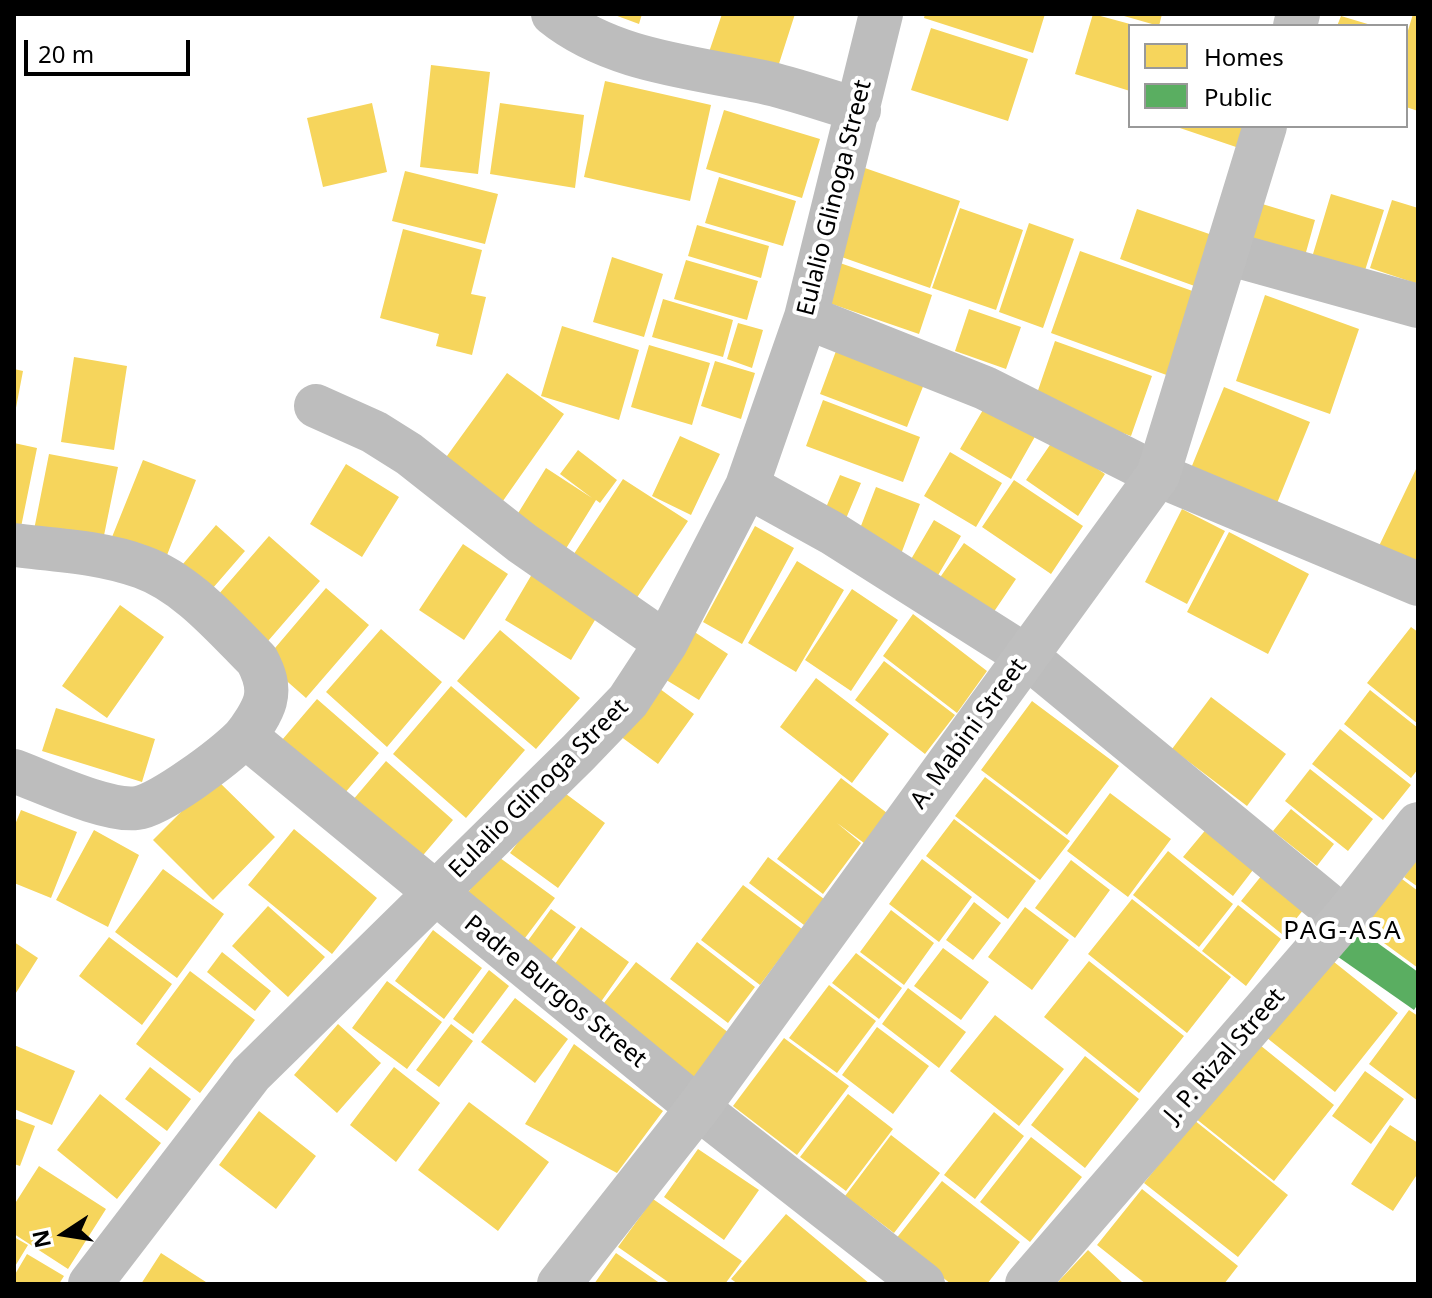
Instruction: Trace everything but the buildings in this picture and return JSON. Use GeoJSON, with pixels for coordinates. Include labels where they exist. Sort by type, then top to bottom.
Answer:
{"type":"FeatureCollection","features":[{"type":"Feature","properties":{"kind":"street"},"geometry":{"type":"LineString","coordinates":[[553,14],[566,25],[601,42],[674,66],[766,83],[859,110]]}},
{"type":"Feature","properties":{"kind":"street","name":"Eulalio Glinoga Street"},"geometry":{"type":"LineString","coordinates":[[90,1284],[251,1074],[628,701],[666,643],[747,486],[806,317],[881,14]]}},
{"type":"Feature","properties":{"kind":"street","name":"A. Mabini Street"},"geometry":{"type":"LineString","coordinates":[[559,1284],[698,1108],[1158,475],[1264,128]]}},
{"type":"Feature","properties":{"kind":"street"},"geometry":{"type":"LineString","coordinates":[[1227,253],[1418,306]]}},
{"type":"Feature","properties":{"kind":"street"},"geometry":{"type":"LineString","coordinates":[[806,317],[985,388],[1158,475],[1418,584]]}},
{"type":"Feature","properties":{"kind":"street"},"geometry":{"type":"LineString","coordinates":[[316,406],[374,432],[409,454],[522,543],[666,643]]}},
{"type":"Feature","properties":{"kind":"street"},"geometry":{"type":"LineString","coordinates":[[747,486],[832,533],[1026,656],[1344,918]]}},
{"type":"Feature","properties":{"kind":"street"},"geometry":{"type":"LineString","coordinates":[[14,545],[117,559],[145,567],[178,586],[230,633],[257,660],[267,689],[264,705],[245,736],[195,776],[149,804],[136,808],[109,806],[14,771]]}},
{"type":"Feature","properties":{"kind":"street","name":"Padre Burgos Street"},"geometry":{"type":"LineString","coordinates":[[245,736],[698,1108],[923,1284]]}},
{"type":"Feature","properties":{"kind":"street","name":"J. P. Rizal Street"},"geometry":{"type":"LineString","coordinates":[[1027,1284],[1344,918],[1418,824]]}},
{"type":"Feature","properties":{"kind":"district","name":"PAG-ASA"},"geometry":{"type":"Point","coordinates":[1343,932]}}]}
